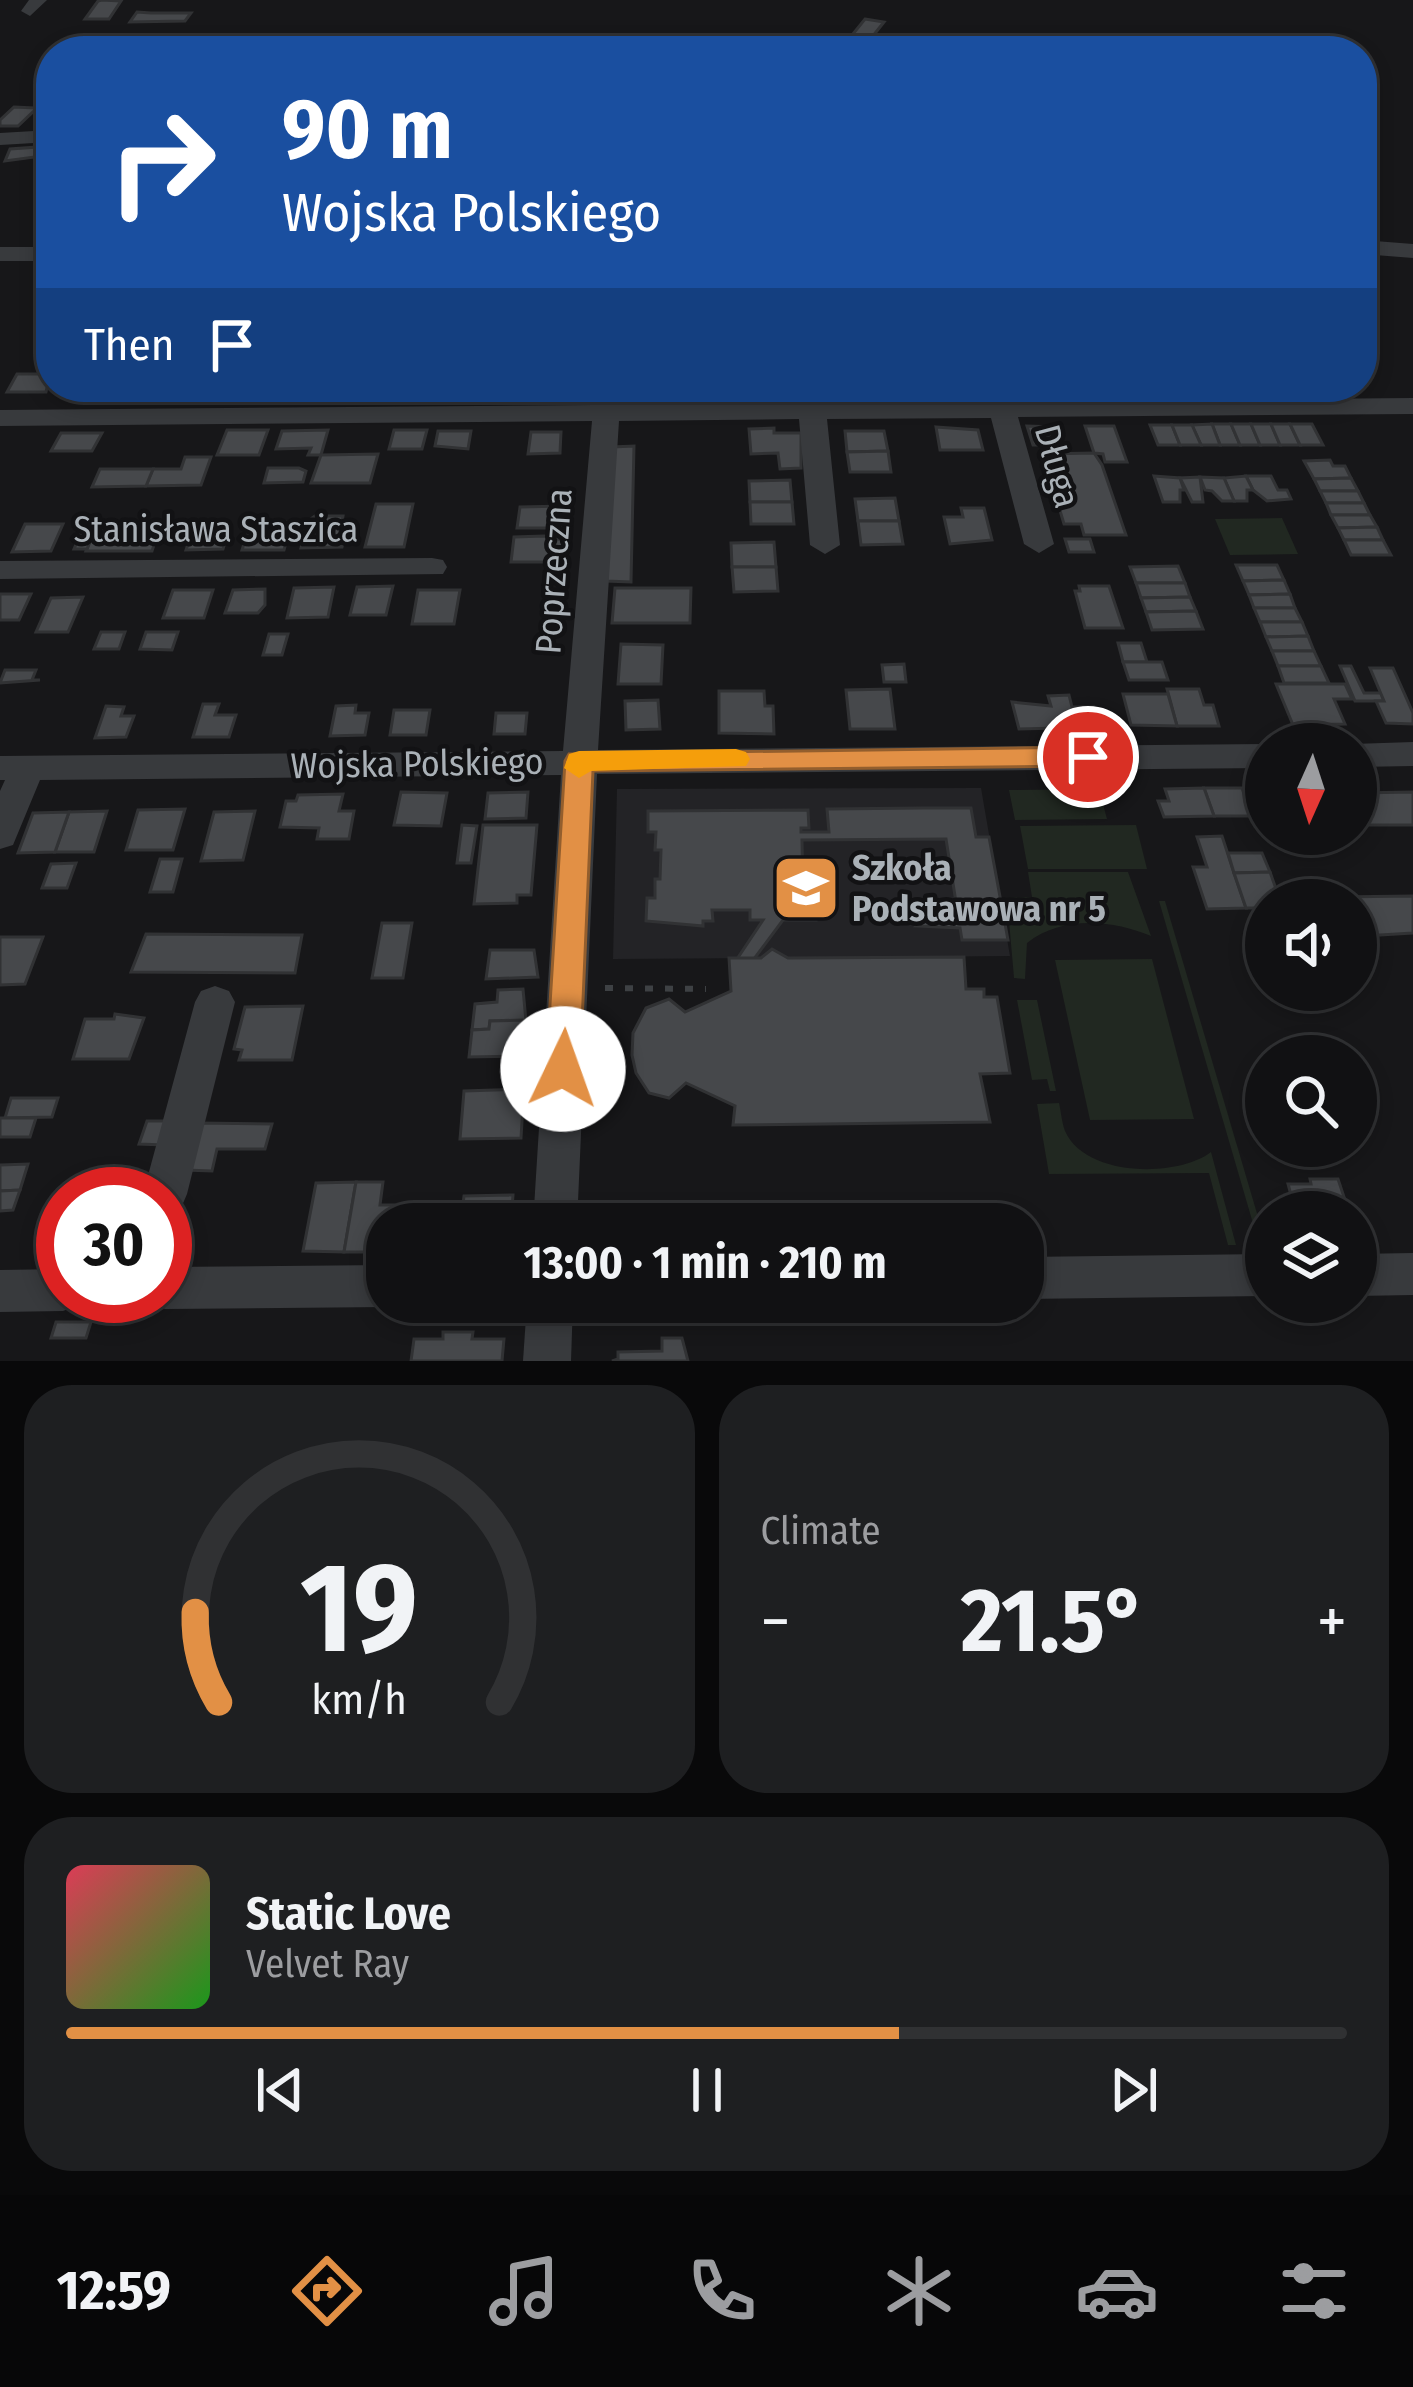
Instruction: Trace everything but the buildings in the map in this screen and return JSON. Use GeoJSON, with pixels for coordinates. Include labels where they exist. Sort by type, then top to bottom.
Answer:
{"type":"FeatureCollection","features":[{"type":"Feature","properties":{"kind":"street"},"geometry":{"type":"LineString","coordinates":[[0,139],[36,137]]}},
{"type":"Feature","properties":{"kind":"street"},"geometry":{"type":"LineString","coordinates":[[1377,249],[1413,251]]}},
{"type":"Feature","properties":{"kind":"street"},"geometry":{"type":"LineString","coordinates":[[0,254],[36,254]]}},
{"type":"Feature","properties":{"kind":"street","name":"Długa"},"geometry":{"type":"LineString","coordinates":[[0,418],[512,402]]}},
{"type":"Feature","properties":{"kind":"street","name":"Poprzeczna"},"geometry":{"type":"LineString","coordinates":[[555,1203],[579,761],[608,402]]}},
{"type":"Feature","properties":{"kind":"street","name":"Długa"},"geometry":{"type":"LineString","coordinates":[[664,402],[812,410],[1413,406]]}},
{"type":"Feature","properties":{"kind":"street","name":"Długa"},"geometry":{"type":"LineString","coordinates":[[1002,409],[1039,544]]}},
{"type":"Feature","properties":{"kind":"street"},"geometry":{"type":"LineString","coordinates":[[812,410],[825,545]]}},
{"type":"Feature","properties":{"kind":"street","name":"Stanisława Staszica"},"geometry":{"type":"LineString","coordinates":[[0,570],[432,567]]}},
{"type":"Feature","properties":{"kind":"street"},"geometry":{"type":"LineString","coordinates":[[1377,755],[1413,754]]}},
{"type":"Feature","properties":{"kind":"street","name":"Wojska Polskiego"},"geometry":{"type":"LineString","coordinates":[[14,768],[1245,756]]}},
{"type":"Feature","properties":{"kind":"street"},"geometry":{"type":"LineString","coordinates":[[0,836],[14,768]]}},
{"type":"Feature","properties":{"kind":"street"},"geometry":{"type":"LineString","coordinates":[[172,1167],[214,1002]]}},
{"type":"Feature","properties":{"kind":"street"},"geometry":{"type":"LineString","coordinates":[[1377,1274],[1413,1274]]}},
{"type":"Feature","properties":{"kind":"street"},"geometry":{"type":"LineString","coordinates":[[1044,1278],[1245,1275]]}},
{"type":"Feature","properties":{"kind":"street"},"geometry":{"type":"LineString","coordinates":[[192,1288],[366,1286]]}},
{"type":"Feature","properties":{"kind":"street"},"geometry":{"type":"LineString","coordinates":[[0,1291],[36,1290]]}},
{"type":"Feature","properties":{"kind":"street"},"geometry":{"type":"LineString","coordinates":[[547,1361],[549,1323]]}},
{"type":"Feature","properties":{"kind":"path"},"geometry":{"type":"LineString","coordinates":[[605,988],[706,989]]}},
{"type":"Feature","properties":{"kind":"shaded area"},"geometry":{"type":"Polygon","coordinates":[[[1282,518],[1298,554],[1230,555],[1215,519],[1282,518]]]}},
{"type":"Feature","properties":{"kind":"shaded area","name":"Szkoła Podstawowa nr 5"},"geometry":{"type":"Polygon","coordinates":[[[981,788],[1010,956],[788,958],[772,949],[761,958],[613,959],[617,789],[981,788]]]}},
{"type":"Feature","properties":{"kind":"shaded area"},"geometry":{"type":"Polygon","coordinates":[[[1099,789],[1107,819],[1015,820],[1009,790],[1099,789]]]}},
{"type":"Feature","properties":{"kind":"shaded area"},"geometry":{"type":"Polygon","coordinates":[[[1136,825],[1147,869],[1028,869],[1020,826],[1136,825]]]}},
{"type":"Feature","properties":{"kind":"shaded area"},"geometry":{"type":"Polygon","coordinates":[[[1028,872],[1128,872],[1151,936],[1104,924],[1056,928],[1027,943],[1025,979],[1014,978],[1007,898],[1032,897],[1028,872]]]}},
{"type":"Feature","properties":{"kind":"shaded area"},"geometry":{"type":"Polygon","coordinates":[[[1159,901],[1165,901],[1250,1191],[1245,1191],[1245,1196],[1159,901]]]}},
{"type":"Feature","properties":{"kind":"shaded area"},"geometry":{"type":"Polygon","coordinates":[[[1152,959],[1194,1119],[1090,1120],[1055,960],[1152,959]]]}},
{"type":"Feature","properties":{"kind":"shaded area"},"geometry":{"type":"Polygon","coordinates":[[[1017,1000],[1037,1000],[1056,1091],[1050,1091],[1047,1079],[1032,1080],[1017,1000]]]}},
{"type":"Feature","properties":{"kind":"shaded area"},"geometry":{"type":"Polygon","coordinates":[[[1059,1103],[1065,1131],[1076,1146],[1111,1165],[1155,1169],[1211,1152],[1236,1245],[1228,1245],[1209,1173],[1049,1174],[1037,1104],[1059,1103]]]}},
{"type":"Feature","properties":{"kind":"slow traffic"},"geometry":{"type":"LineString","coordinates":[[579,768],[579,761],[736,759]]}},
{"type":"Feature","properties":{"kind":"place","name":"Szkoła Podstawowa nr 5"},"geometry":{"type":"Point","coordinates":[806,888]}},
{"type":"Feature","properties":{"kind":"route"},"geometry":{"type":"LineString","coordinates":[[563,1069],[579,761],[1088,757]]}}]}
